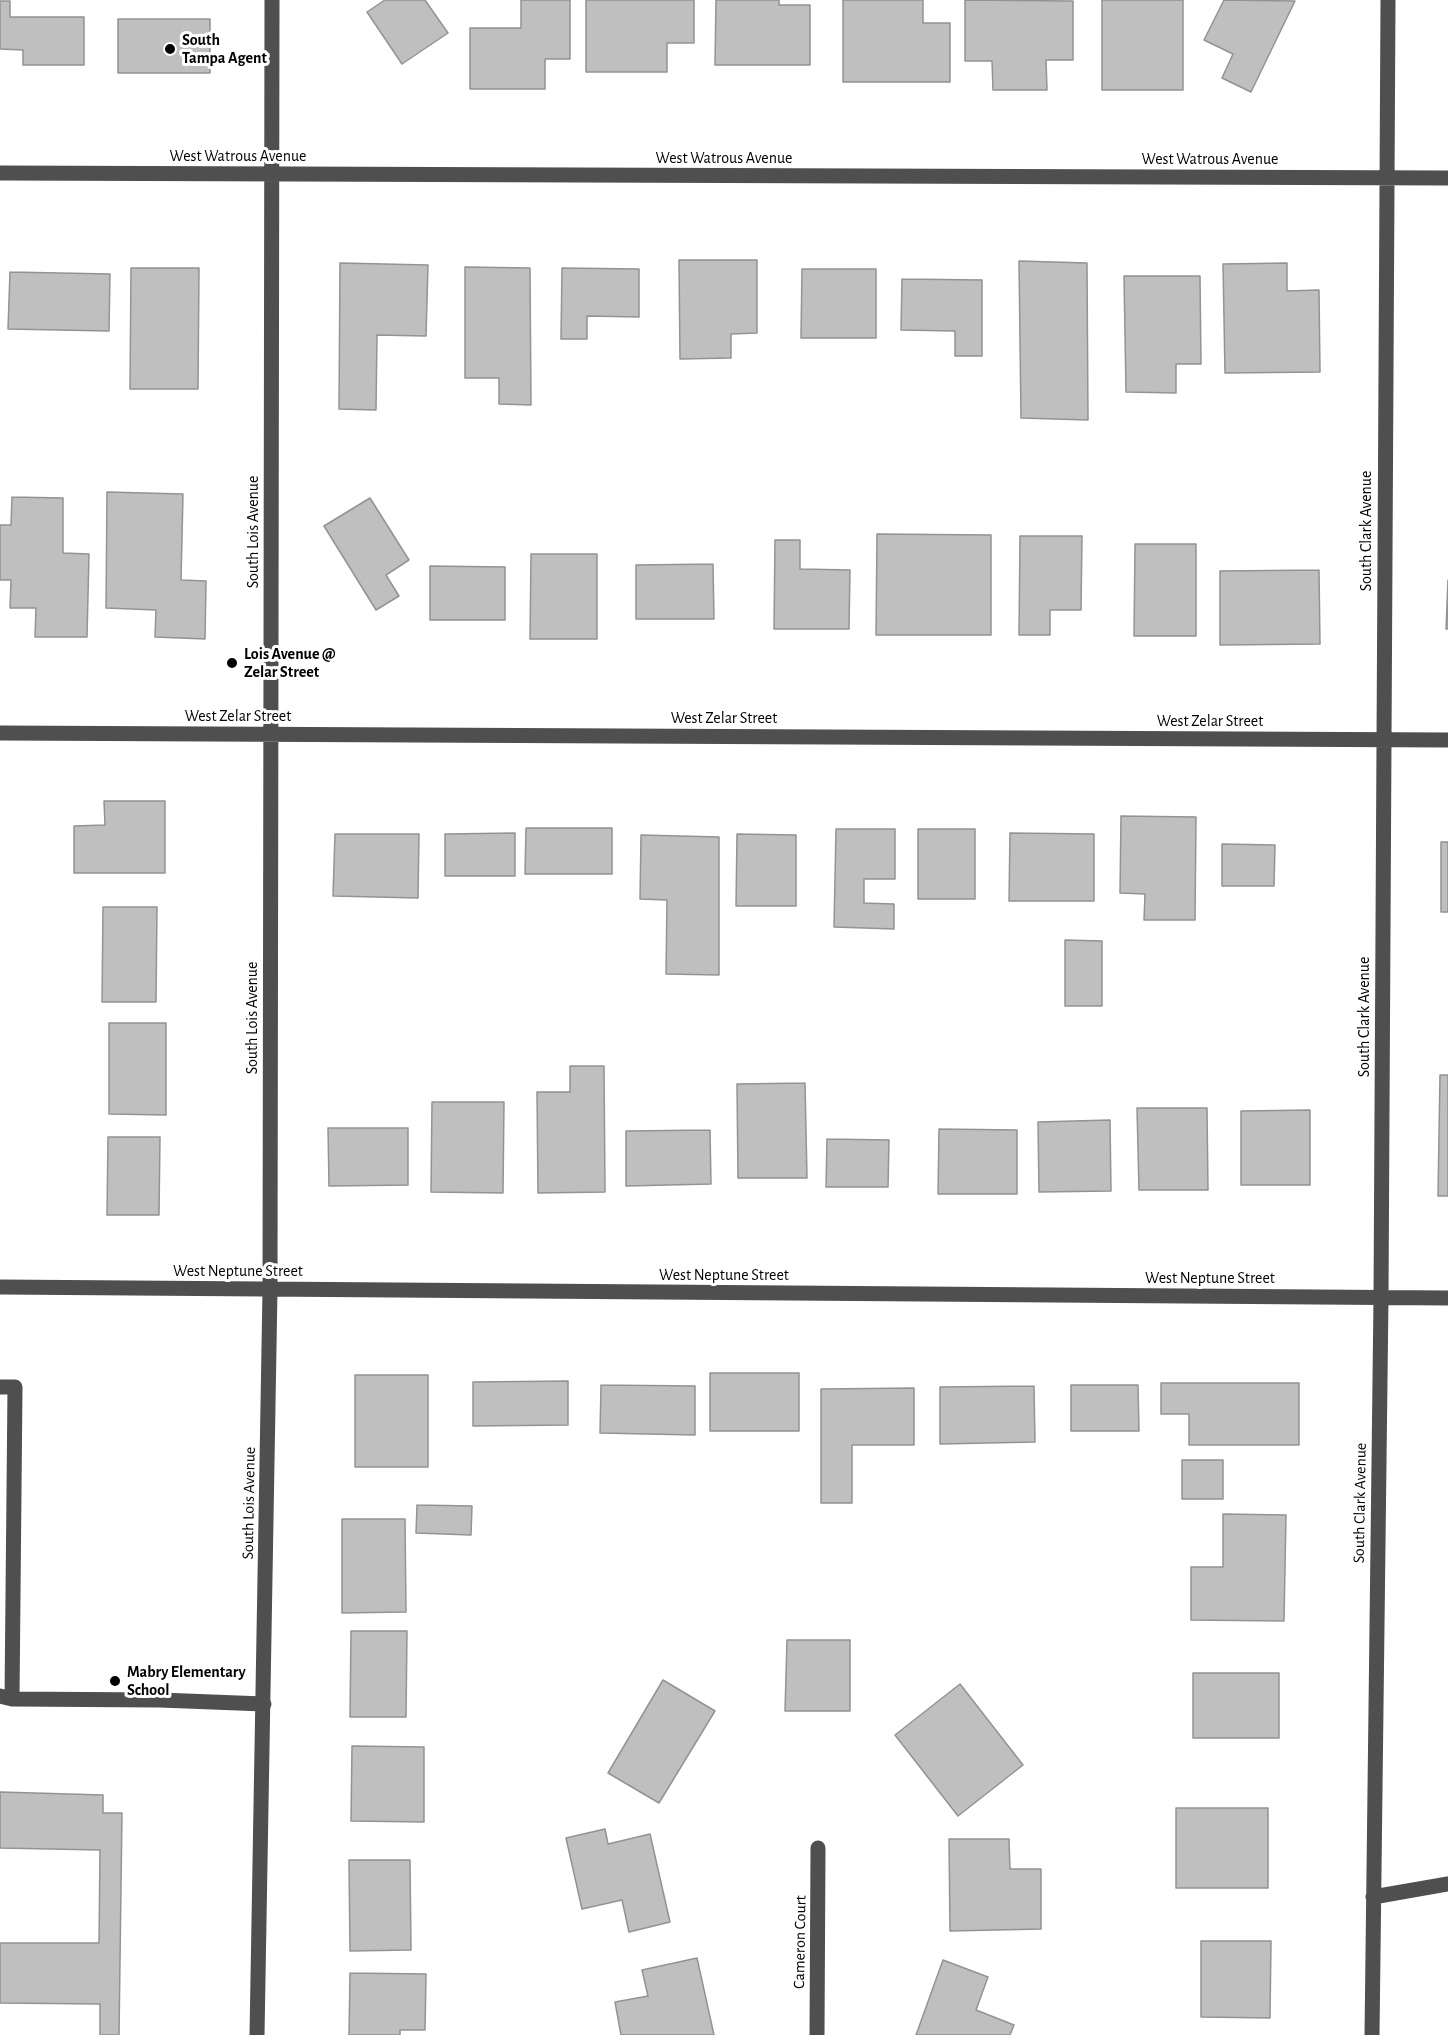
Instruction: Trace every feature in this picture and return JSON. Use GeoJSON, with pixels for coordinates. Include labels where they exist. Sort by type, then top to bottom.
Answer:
{"type":"FeatureCollection","features":[{"type":"Feature","properties":{"kind":"street","name":"South Lois Avenue"},"geometry":{"type":"LineString","coordinates":[[256,2035],[270,1290],[272,0]]}},
{"type":"Feature","properties":{"kind":"street","name":"South Clark Avenue"},"geometry":{"type":"LineString","coordinates":[[1372,2035],[1381,1298],[1382,739],[1388,0]]}},
{"type":"Feature","properties":{"kind":"street","name":"West Watrous Avenue"},"geometry":{"type":"LineString","coordinates":[[0,174],[1448,178]]}},
{"type":"Feature","properties":{"kind":"street","name":"West Zelar Street"},"geometry":{"type":"LineString","coordinates":[[0,733],[1448,740]]}},
{"type":"Feature","properties":{"kind":"street","name":"West Neptune Street"},"geometry":{"type":"LineString","coordinates":[[0,1287],[1448,1298]]}},
{"type":"Feature","properties":{"kind":"street"},"geometry":{"type":"LineString","coordinates":[[0,1387],[15,1387],[6,1697],[264,1704]]}},
{"type":"Feature","properties":{"kind":"street","name":"Cameron Court"},"geometry":{"type":"LineString","coordinates":[[817,2035],[818,1848]]}},
{"type":"Feature","properties":{"kind":"street"},"geometry":{"type":"LineString","coordinates":[[1373,1897],[1448,1884]]}},
{"type":"Feature","properties":{"kind":"building"},"geometry":{"type":"Polygon","coordinates":[[[385,0],[425,0],[448,33],[402,64],[367,12],[385,0]]]}},
{"type":"Feature","properties":{"kind":"building"},"geometry":{"type":"Polygon","coordinates":[[[521,0],[570,0],[570,59],[545,59],[545,89],[470,89],[470,28],[521,28],[521,0]]]}},
{"type":"Feature","properties":{"kind":"building"},"geometry":{"type":"Polygon","coordinates":[[[586,0],[694,0],[694,43],[667,43],[667,72],[586,72],[586,0]]]}},
{"type":"Feature","properties":{"kind":"building"},"geometry":{"type":"Polygon","coordinates":[[[716,0],[779,0],[779,5],[810,5],[810,65],[715,65],[716,0]]]}},
{"type":"Feature","properties":{"kind":"building"},"geometry":{"type":"Polygon","coordinates":[[[843,0],[923,0],[923,23],[950,23],[950,82],[843,82],[843,0]]]}},
{"type":"Feature","properties":{"kind":"building"},"geometry":{"type":"Polygon","coordinates":[[[965,0],[1073,1],[1073,60],[1046,60],[1047,90],[993,90],[992,61],[965,61],[965,0]]]}},
{"type":"Feature","properties":{"kind":"building"},"geometry":{"type":"Polygon","coordinates":[[[1102,0],[1183,0],[1183,90],[1102,90],[1102,0]]]}},
{"type":"Feature","properties":{"kind":"building"},"geometry":{"type":"Polygon","coordinates":[[[1224,0],[1295,1],[1251,92],[1222,78],[1233,54],[1204,40],[1224,0]]]}},
{"type":"Feature","properties":{"kind":"building"},"geometry":{"type":"Polygon","coordinates":[[[0,1],[10,1],[10,17],[84,17],[84,65],[23,65],[23,50],[0,49],[0,1]]]}},
{"type":"Feature","properties":{"kind":"building"},"geometry":{"type":"Polygon","coordinates":[[[118,19],[210,19],[210,73],[118,73],[118,19]]]}},
{"type":"Feature","properties":{"kind":"building"},"geometry":{"type":"Polygon","coordinates":[[[679,260],[757,260],[757,333],[731,334],[731,358],[680,359],[679,260]]]}},
{"type":"Feature","properties":{"kind":"building"},"geometry":{"type":"Polygon","coordinates":[[[1019,261],[1087,263],[1088,420],[1021,418],[1019,261]]]}},
{"type":"Feature","properties":{"kind":"building"},"geometry":{"type":"Polygon","coordinates":[[[340,263],[428,265],[426,336],[377,335],[376,410],[339,409],[340,263]]]}},
{"type":"Feature","properties":{"kind":"building"},"geometry":{"type":"Polygon","coordinates":[[[1287,263],[1287,291],[1319,290],[1320,372],[1225,373],[1223,264],[1287,263]]]}},
{"type":"Feature","properties":{"kind":"building"},"geometry":{"type":"Polygon","coordinates":[[[465,267],[530,268],[531,405],[499,404],[499,378],[465,378],[465,267]]]}},
{"type":"Feature","properties":{"kind":"building"},"geometry":{"type":"Polygon","coordinates":[[[131,268],[199,268],[198,389],[130,389],[131,268]]]}},
{"type":"Feature","properties":{"kind":"building"},"geometry":{"type":"Polygon","coordinates":[[[562,268],[639,269],[639,317],[587,316],[587,339],[561,339],[562,268]]]}},
{"type":"Feature","properties":{"kind":"building"},"geometry":{"type":"Polygon","coordinates":[[[802,269],[876,269],[876,338],[801,338],[802,269]]]}},
{"type":"Feature","properties":{"kind":"building"},"geometry":{"type":"Polygon","coordinates":[[[10,272],[110,274],[109,331],[8,329],[10,272]]]}},
{"type":"Feature","properties":{"kind":"building"},"geometry":{"type":"Polygon","coordinates":[[[1124,276],[1200,276],[1201,364],[1176,364],[1176,393],[1126,392],[1124,276]]]}},
{"type":"Feature","properties":{"kind":"building"},"geometry":{"type":"Polygon","coordinates":[[[902,279],[982,280],[982,356],[955,356],[955,331],[901,330],[902,279]]]}},
{"type":"Feature","properties":{"kind":"building"},"geometry":{"type":"Polygon","coordinates":[[[107,492],[183,494],[181,580],[206,581],[205,639],[155,637],[156,610],[106,608],[107,492]]]}},
{"type":"Feature","properties":{"kind":"building"},"geometry":{"type":"Polygon","coordinates":[[[12,497],[63,498],[63,553],[89,554],[87,637],[35,637],[36,608],[10,608],[11,580],[0,580],[0,525],[11,525],[12,497]]]}},
{"type":"Feature","properties":{"kind":"building"},"geometry":{"type":"Polygon","coordinates":[[[370,498],[409,560],[386,575],[399,596],[376,610],[324,526],[370,498]]]}},
{"type":"Feature","properties":{"kind":"building"},"geometry":{"type":"Polygon","coordinates":[[[877,534],[991,535],[991,635],[876,635],[877,534]]]}},
{"type":"Feature","properties":{"kind":"building"},"geometry":{"type":"Polygon","coordinates":[[[1020,536],[1082,536],[1081,610],[1050,610],[1050,635],[1019,635],[1020,536]]]}},
{"type":"Feature","properties":{"kind":"building"},"geometry":{"type":"Polygon","coordinates":[[[775,540],[800,540],[800,569],[850,570],[849,629],[774,629],[775,540]]]}},
{"type":"Feature","properties":{"kind":"building"},"geometry":{"type":"Polygon","coordinates":[[[1135,544],[1196,544],[1196,636],[1134,636],[1135,544]]]}},
{"type":"Feature","properties":{"kind":"building"},"geometry":{"type":"Polygon","coordinates":[[[531,554],[597,554],[597,639],[530,639],[531,554]]]}},
{"type":"Feature","properties":{"kind":"building"},"geometry":{"type":"Polygon","coordinates":[[[713,564],[714,619],[636,619],[636,565],[713,564]]]}},
{"type":"Feature","properties":{"kind":"building"},"geometry":{"type":"Polygon","coordinates":[[[430,566],[505,567],[505,620],[430,620],[430,566]]]}},
{"type":"Feature","properties":{"kind":"building"},"geometry":{"type":"Polygon","coordinates":[[[1319,570],[1320,644],[1220,645],[1220,571],[1319,570]]]}},
{"type":"Feature","properties":{"kind":"building"},"geometry":{"type":"Polygon","coordinates":[[[1448,580],[1448,629],[1446,629],[1448,580]]]}},
{"type":"Feature","properties":{"kind":"building"},"geometry":{"type":"Polygon","coordinates":[[[104,801],[165,801],[165,873],[74,873],[74,826],[105,825],[104,801]]]}},
{"type":"Feature","properties":{"kind":"building"},"geometry":{"type":"Polygon","coordinates":[[[1121,816],[1196,817],[1195,920],[1144,920],[1145,894],[1120,893],[1121,816]]]}},
{"type":"Feature","properties":{"kind":"building"},"geometry":{"type":"Polygon","coordinates":[[[526,828],[612,828],[612,874],[525,874],[526,828]]]}},
{"type":"Feature","properties":{"kind":"building"},"geometry":{"type":"Polygon","coordinates":[[[836,829],[895,829],[895,879],[864,879],[864,903],[894,904],[894,929],[834,927],[836,829]]]}},
{"type":"Feature","properties":{"kind":"building"},"geometry":{"type":"Polygon","coordinates":[[[918,829],[975,829],[975,899],[918,899],[918,829]]]}},
{"type":"Feature","properties":{"kind":"building"},"geometry":{"type":"Polygon","coordinates":[[[515,833],[515,876],[445,876],[445,834],[515,833]]]}},
{"type":"Feature","properties":{"kind":"building"},"geometry":{"type":"Polygon","coordinates":[[[1010,833],[1094,834],[1094,901],[1009,901],[1010,833]]]}},
{"type":"Feature","properties":{"kind":"building"},"geometry":{"type":"Polygon","coordinates":[[[335,834],[419,834],[418,898],[333,896],[335,834]]]}},
{"type":"Feature","properties":{"kind":"building"},"geometry":{"type":"Polygon","coordinates":[[[737,834],[796,835],[796,906],[736,906],[737,834]]]}},
{"type":"Feature","properties":{"kind":"building"},"geometry":{"type":"Polygon","coordinates":[[[641,835],[719,837],[719,975],[666,974],[667,900],[640,899],[641,835]]]}},
{"type":"Feature","properties":{"kind":"building"},"geometry":{"type":"Polygon","coordinates":[[[1441,842],[1448,842],[1448,912],[1441,912],[1441,842]]]}},
{"type":"Feature","properties":{"kind":"building"},"geometry":{"type":"Polygon","coordinates":[[[1222,844],[1275,845],[1274,886],[1222,886],[1222,844]]]}},
{"type":"Feature","properties":{"kind":"building"},"geometry":{"type":"Polygon","coordinates":[[[103,907],[157,907],[156,1002],[102,1002],[103,907]]]}},
{"type":"Feature","properties":{"kind":"building"},"geometry":{"type":"Polygon","coordinates":[[[1065,940],[1102,941],[1102,1006],[1065,1006],[1065,940]]]}},
{"type":"Feature","properties":{"kind":"building"},"geometry":{"type":"Polygon","coordinates":[[[109,1023],[166,1023],[166,1115],[109,1114],[109,1023]]]}},
{"type":"Feature","properties":{"kind":"building"},"geometry":{"type":"Polygon","coordinates":[[[570,1066],[604,1066],[605,1192],[538,1193],[537,1092],[570,1092],[570,1066]]]}},
{"type":"Feature","properties":{"kind":"building"},"geometry":{"type":"Polygon","coordinates":[[[1440,1075],[1448,1075],[1448,1196],[1438,1196],[1440,1075]]]}},
{"type":"Feature","properties":{"kind":"building"},"geometry":{"type":"Polygon","coordinates":[[[805,1083],[807,1178],[738,1178],[737,1084],[805,1083]]]}},
{"type":"Feature","properties":{"kind":"building"},"geometry":{"type":"Polygon","coordinates":[[[432,1102],[504,1102],[503,1193],[431,1192],[432,1102]]]}},
{"type":"Feature","properties":{"kind":"building"},"geometry":{"type":"Polygon","coordinates":[[[1137,1108],[1207,1108],[1208,1190],[1139,1190],[1137,1108]]]}},
{"type":"Feature","properties":{"kind":"building"},"geometry":{"type":"Polygon","coordinates":[[[1310,1110],[1310,1185],[1241,1185],[1241,1111],[1310,1110]]]}},
{"type":"Feature","properties":{"kind":"building"},"geometry":{"type":"Polygon","coordinates":[[[1110,1120],[1111,1191],[1039,1192],[1038,1122],[1110,1120]]]}},
{"type":"Feature","properties":{"kind":"building"},"geometry":{"type":"Polygon","coordinates":[[[328,1128],[408,1128],[408,1185],[329,1186],[328,1128]]]}},
{"type":"Feature","properties":{"kind":"building"},"geometry":{"type":"Polygon","coordinates":[[[939,1129],[1017,1130],[1017,1194],[938,1194],[939,1129]]]}},
{"type":"Feature","properties":{"kind":"building"},"geometry":{"type":"Polygon","coordinates":[[[710,1130],[711,1184],[626,1186],[626,1131],[710,1130]]]}},
{"type":"Feature","properties":{"kind":"building"},"geometry":{"type":"Polygon","coordinates":[[[108,1137],[160,1137],[159,1215],[107,1215],[108,1137]]]}},
{"type":"Feature","properties":{"kind":"building"},"geometry":{"type":"Polygon","coordinates":[[[827,1139],[889,1140],[888,1187],[826,1187],[827,1139]]]}},
{"type":"Feature","properties":{"kind":"building"},"geometry":{"type":"Polygon","coordinates":[[[710,1373],[799,1373],[799,1431],[710,1431],[710,1373]]]}},
{"type":"Feature","properties":{"kind":"building"},"geometry":{"type":"Polygon","coordinates":[[[355,1375],[428,1375],[428,1467],[355,1467],[355,1375]]]}},
{"type":"Feature","properties":{"kind":"building"},"geometry":{"type":"Polygon","coordinates":[[[568,1381],[568,1425],[473,1426],[473,1382],[568,1381]]]}},
{"type":"Feature","properties":{"kind":"building"},"geometry":{"type":"Polygon","coordinates":[[[1161,1383],[1299,1383],[1299,1445],[1189,1445],[1189,1414],[1161,1414],[1161,1383]]]}},
{"type":"Feature","properties":{"kind":"building"},"geometry":{"type":"Polygon","coordinates":[[[601,1385],[695,1386],[695,1435],[600,1433],[601,1385]]]}},
{"type":"Feature","properties":{"kind":"building"},"geometry":{"type":"Polygon","coordinates":[[[1071,1385],[1138,1385],[1139,1431],[1071,1431],[1071,1385]]]}},
{"type":"Feature","properties":{"kind":"building"},"geometry":{"type":"Polygon","coordinates":[[[1034,1386],[1035,1442],[940,1444],[940,1387],[1034,1386]]]}},
{"type":"Feature","properties":{"kind":"building"},"geometry":{"type":"Polygon","coordinates":[[[914,1388],[914,1445],[852,1445],[852,1503],[821,1503],[821,1389],[914,1388]]]}},
{"type":"Feature","properties":{"kind":"building"},"geometry":{"type":"Polygon","coordinates":[[[1182,1460],[1223,1460],[1223,1499],[1182,1499],[1182,1460]]]}},
{"type":"Feature","properties":{"kind":"building"},"geometry":{"type":"Polygon","coordinates":[[[417,1505],[472,1506],[471,1535],[416,1533],[417,1505]]]}},
{"type":"Feature","properties":{"kind":"building"},"geometry":{"type":"Polygon","coordinates":[[[1223,1514],[1286,1515],[1284,1621],[1191,1620],[1191,1567],[1223,1567],[1223,1514]]]}},
{"type":"Feature","properties":{"kind":"building"},"geometry":{"type":"Polygon","coordinates":[[[342,1519],[405,1519],[406,1612],[342,1613],[342,1519]]]}},
{"type":"Feature","properties":{"kind":"building"},"geometry":{"type":"Polygon","coordinates":[[[351,1631],[407,1631],[406,1717],[350,1717],[351,1631]]]}},
{"type":"Feature","properties":{"kind":"building"},"geometry":{"type":"Polygon","coordinates":[[[787,1640],[850,1640],[850,1711],[785,1711],[787,1640]]]}},
{"type":"Feature","properties":{"kind":"building"},"geometry":{"type":"Polygon","coordinates":[[[1193,1673],[1279,1673],[1279,1738],[1193,1738],[1193,1673]]]}},
{"type":"Feature","properties":{"kind":"building"},"geometry":{"type":"Polygon","coordinates":[[[663,1680],[715,1711],[659,1803],[608,1773],[663,1680]]]}},
{"type":"Feature","properties":{"kind":"building"},"geometry":{"type":"Polygon","coordinates":[[[960,1684],[1023,1765],[958,1816],[895,1735],[960,1684]]]}},
{"type":"Feature","properties":{"kind":"building"},"geometry":{"type":"Polygon","coordinates":[[[352,1746],[424,1747],[424,1822],[351,1821],[352,1746]]]}},
{"type":"Feature","properties":{"kind":"building"},"geometry":{"type":"Polygon","coordinates":[[[0,1792],[103,1795],[103,1813],[122,1813],[119,2035],[100,2035],[100,2004],[0,2003],[0,1943],[99,1943],[100,1850],[0,1848],[0,1792]]]}},
{"type":"Feature","properties":{"kind":"building"},"geometry":{"type":"Polygon","coordinates":[[[1176,1808],[1268,1808],[1268,1888],[1176,1888],[1176,1808]]]}},
{"type":"Feature","properties":{"kind":"building"},"geometry":{"type":"Polygon","coordinates":[[[605,1829],[608,1844],[650,1834],[670,1922],[629,1932],[622,1900],[582,1909],[566,1838],[605,1829]]]}},
{"type":"Feature","properties":{"kind":"building"},"geometry":{"type":"Polygon","coordinates":[[[949,1839],[1009,1839],[1010,1869],[1041,1869],[1041,1929],[950,1931],[949,1839]]]}},
{"type":"Feature","properties":{"kind":"building"},"geometry":{"type":"Polygon","coordinates":[[[349,1860],[410,1860],[411,1950],[350,1951],[349,1860]]]}},
{"type":"Feature","properties":{"kind":"building"},"geometry":{"type":"Polygon","coordinates":[[[1201,1941],[1271,1941],[1270,2018],[1201,2017],[1201,1941]]]}},
{"type":"Feature","properties":{"kind":"building"},"geometry":{"type":"Polygon","coordinates":[[[697,1958],[714,2035],[621,2035],[615,2002],[648,1996],[642,1970],[697,1958]]]}},
{"type":"Feature","properties":{"kind":"building"},"geometry":{"type":"Polygon","coordinates":[[[943,1960],[988,1977],[976,2010],[1014,2025],[1010,2035],[916,2035],[943,1960]]]}},
{"type":"Feature","properties":{"kind":"building"},"geometry":{"type":"Polygon","coordinates":[[[350,1973],[426,1974],[425,2030],[400,2030],[400,2035],[349,2035],[350,1973]]]}},
{"type":"Feature","properties":{"kind":"place","name":"South Tampa Agent"},"geometry":{"type":"Point","coordinates":[170,49]}},
{"type":"Feature","properties":{"kind":"place","name":"Lois Avenue @ Zelar Street"},"geometry":{"type":"Point","coordinates":[232,663]}},
{"type":"Feature","properties":{"kind":"place","name":"Mabry Elementary School"},"geometry":{"type":"Point","coordinates":[115,1681]}}]}
